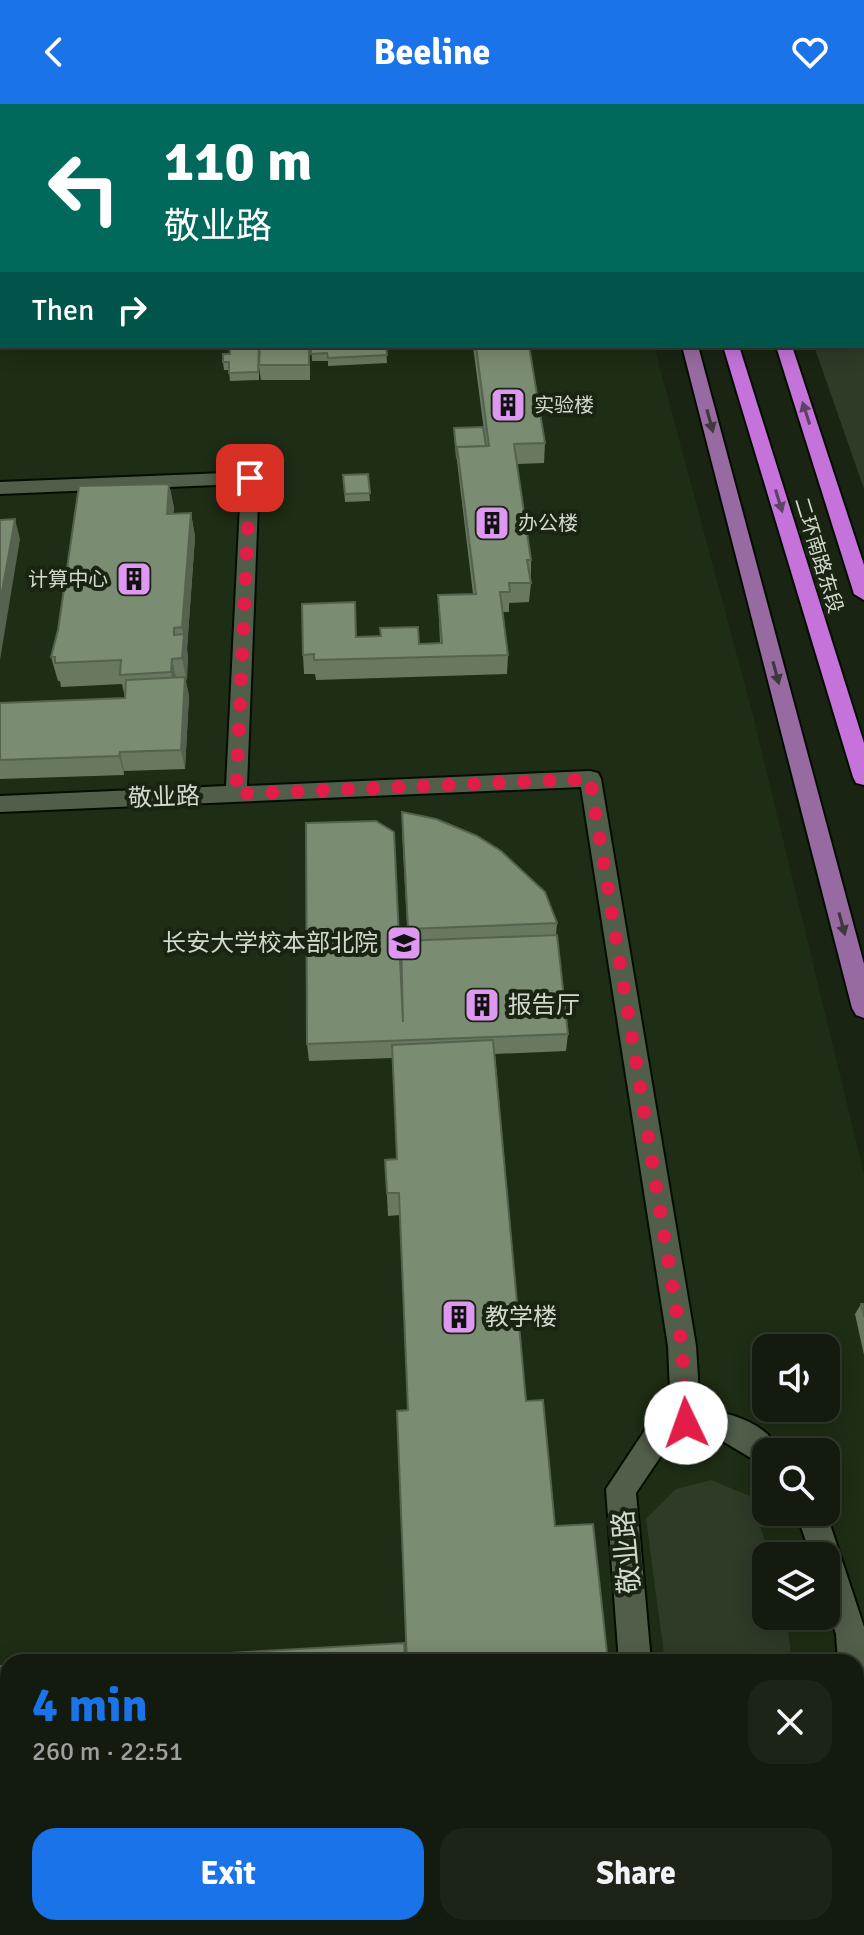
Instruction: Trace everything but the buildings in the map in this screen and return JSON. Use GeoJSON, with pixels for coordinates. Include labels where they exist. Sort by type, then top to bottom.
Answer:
{"type":"FeatureCollection","features":[{"type":"Feature","properties":{"kind":"highway","name":"二环南路东段"},"geometry":{"type":"LineString","coordinates":[[732,348],[864,777]]}},
{"type":"Feature","properties":{"kind":"highway","name":"二环南路东段"},"geometry":{"type":"LineString","coordinates":[[785,348],[864,594]]}},
{"type":"Feature","properties":{"kind":"main road"},"geometry":{"type":"LineString","coordinates":[[691,348],[864,1008]]}},
{"type":"Feature","properties":{"kind":"street"},"geometry":{"type":"LineString","coordinates":[[0,488],[250,478],[236,794]]}},
{"type":"Feature","properties":{"kind":"street","name":"敬业路"},"geometry":{"type":"LineString","coordinates":[[0,804],[590,779],[682,1346],[686,1423],[657,1437],[621,1489],[634,1654]]}},
{"type":"Feature","properties":{"kind":"street"},"geometry":{"type":"LineString","coordinates":[[686,1423],[720,1425],[752,1441]]}},
{"type":"Feature","properties":{"kind":"street"},"geometry":{"type":"LineString","coordinates":[[840,1595],[857,1643]]}},
{"type":"Feature","properties":{"kind":"shaded area","name":"长安大学校本部北院"},"geometry":{"type":"Polygon","coordinates":[[[0,348],[655,348],[752,711],[864,1174],[864,1654],[0,1654],[0,348]]]}},
{"type":"Feature","properties":{"kind":"shaded area"},"geometry":{"type":"Polygon","coordinates":[[[815,348],[864,348],[864,489],[815,348]]]}},
{"type":"Feature","properties":{"kind":"shaded area"},"geometry":{"type":"Polygon","coordinates":[[[711,1480],[752,1497],[752,1526],[760,1526],[765,1542],[752,1542],[752,1630],[788,1630],[791,1654],[664,1654],[646,1519],[676,1489],[711,1480]]]}},
{"type":"Feature","properties":{"kind":"place","name":"实验楼"},"geometry":{"type":"Point","coordinates":[508,405]}},
{"type":"Feature","properties":{"kind":"place","name":"办公楼"},"geometry":{"type":"Point","coordinates":[492,523]}},
{"type":"Feature","properties":{"kind":"place","name":"计算中心"},"geometry":{"type":"Point","coordinates":[134,579]}},
{"type":"Feature","properties":{"kind":"place","name":"长安大学校本部北院"},"geometry":{"type":"Point","coordinates":[404,943]}},
{"type":"Feature","properties":{"kind":"place","name":"报告厅"},"geometry":{"type":"Point","coordinates":[482,1005]}},
{"type":"Feature","properties":{"kind":"place","name":"教学楼"},"geometry":{"type":"Point","coordinates":[459,1317]}},
{"type":"Feature","properties":{"kind":"route"},"geometry":{"type":"LineString","coordinates":[[250,478],[236,794],[590,779],[682,1346],[686,1423]]}}]}
